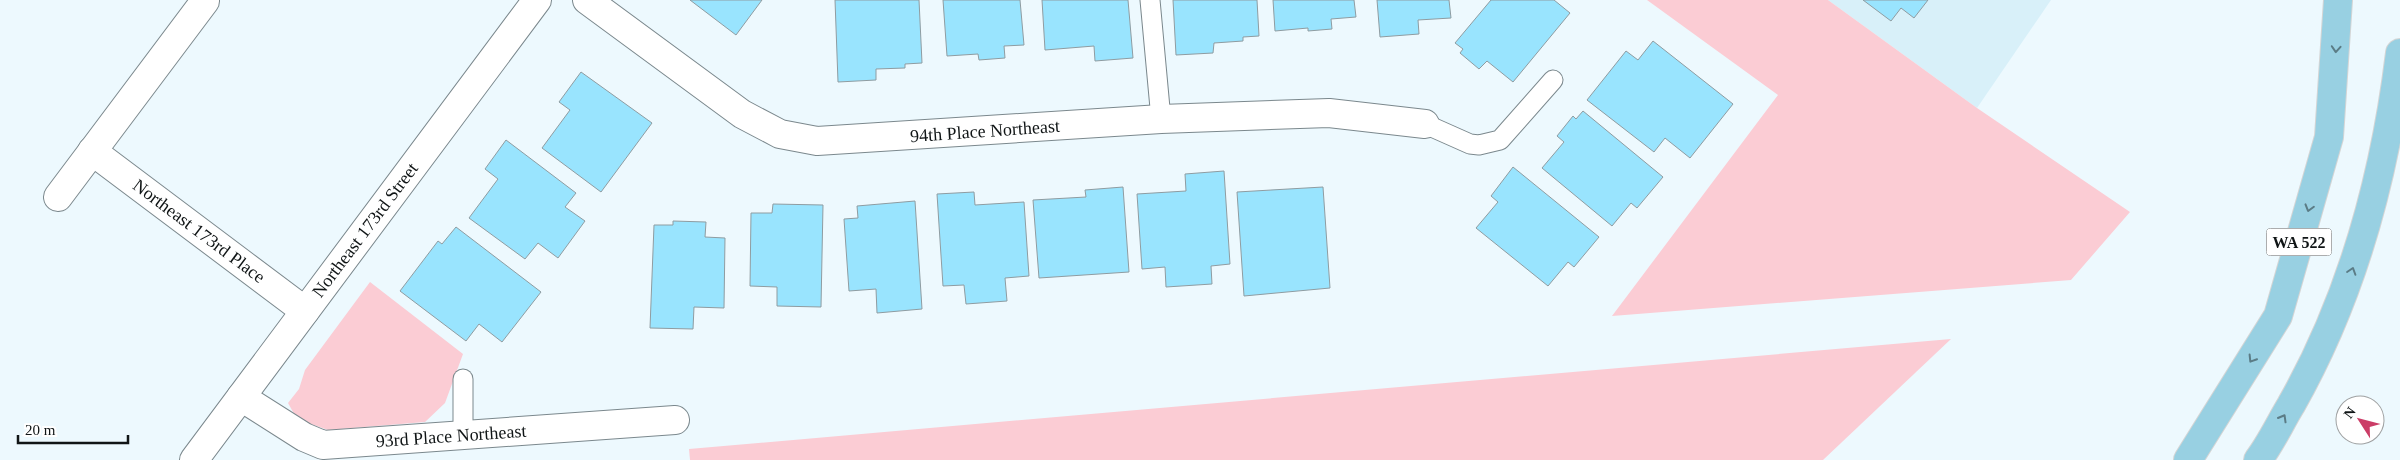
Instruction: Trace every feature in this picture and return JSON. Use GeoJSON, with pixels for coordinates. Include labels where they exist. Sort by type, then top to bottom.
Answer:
{"type":"FeatureCollection","features":[{"type":"Feature","properties":{"kind":"main road","name":"WA 522"},"geometry":{"type":"LineString","coordinates":[[2188,460],[2278,316],[2329,137],[2338,0]]}},
{"type":"Feature","properties":{"kind":"main road","name":"WA 522"},"geometry":{"type":"LineString","coordinates":[[2258,460],[2308,375],[2346,289],[2372,209],[2393,111],[2400,53]]}},
{"type":"Feature","properties":{"kind":"street","name":"Northeast 173rd Street"},"geometry":{"type":"LineString","coordinates":[[194,460],[537,0]]}},
{"type":"Feature","properties":{"kind":"street","name":"94th Place Northeast"},"geometry":{"type":"LineString","coordinates":[[587,0],[742,114],[780,134],[817,141],[1162,118],[1328,113],[1425,124]]}},
{"type":"Feature","properties":{"kind":"street"},"geometry":{"type":"LineString","coordinates":[[58,197],[205,1]]}},
{"type":"Feature","properties":{"kind":"street","name":"Northeast 173rd Place"},"geometry":{"type":"LineString","coordinates":[[92,152],[305,311]]}},
{"type":"Feature","properties":{"kind":"street","name":"93rd Place Northeast"},"geometry":{"type":"LineString","coordinates":[[241,397],[304,437],[324,445],[675,420]]}},
{"type":"Feature","properties":{"kind":"lane"},"geometry":{"type":"LineString","coordinates":[[1150,0],[1162,118]]}},
{"type":"Feature","properties":{"kind":"lane"},"geometry":{"type":"LineString","coordinates":[[1425,124],[1470,144],[1479,145],[1500,140],[1552,80]]}},
{"type":"Feature","properties":{"kind":"lane"},"geometry":{"type":"LineString","coordinates":[[463,380],[464,435]]}},
{"type":"Feature","properties":{"kind":"shaded area"},"geometry":{"type":"Polygon","coordinates":[[[1647,0],[1828,0],[1977,108],[2130,212],[2071,280],[1612,316],[1778,95],[1647,0]]]}},
{"type":"Feature","properties":{"kind":"shaded area"},"geometry":{"type":"Polygon","coordinates":[[[1828,0],[2051,0],[1977,108],[1828,0]]]}},
{"type":"Feature","properties":{"kind":"shaded area"},"geometry":{"type":"Polygon","coordinates":[[[370,282],[463,354],[445,403],[425,422],[328,430],[297,419],[288,403],[299,389],[305,370],[370,282]]]}},
{"type":"Feature","properties":{"kind":"shaded area"},"geometry":{"type":"Polygon","coordinates":[[[1951,339],[1823,460],[690,460],[689,449],[1951,339]]]}},
{"type":"Feature","properties":{"kind":"building"},"geometry":{"type":"Polygon","coordinates":[[[690,0],[762,0],[736,35],[690,0]]]}},
{"type":"Feature","properties":{"kind":"building"},"geometry":{"type":"Polygon","coordinates":[[[835,0],[919,0],[922,63],[905,64],[905,68],[876,69],[876,80],[838,82],[835,0]]]}},
{"type":"Feature","properties":{"kind":"building"},"geometry":{"type":"Polygon","coordinates":[[[943,0],[1020,0],[1024,45],[1004,46],[1005,58],[979,60],[978,54],[947,56],[943,0]]]}},
{"type":"Feature","properties":{"kind":"building"},"geometry":{"type":"Polygon","coordinates":[[[1042,0],[1128,0],[1133,58],[1095,61],[1094,46],[1045,50],[1042,0]]]}},
{"type":"Feature","properties":{"kind":"building"},"geometry":{"type":"Polygon","coordinates":[[[1173,0],[1257,0],[1259,36],[1243,37],[1243,41],[1214,43],[1213,53],[1176,55],[1173,0]]]}},
{"type":"Feature","properties":{"kind":"building"},"geometry":{"type":"Polygon","coordinates":[[[1273,0],[1354,0],[1356,17],[1331,19],[1332,29],[1308,31],[1308,28],[1275,31],[1273,0]]]}},
{"type":"Feature","properties":{"kind":"building"},"geometry":{"type":"Polygon","coordinates":[[[1377,0],[1449,0],[1451,18],[1418,20],[1419,34],[1380,37],[1377,0]]]}},
{"type":"Feature","properties":{"kind":"building"},"geometry":{"type":"Polygon","coordinates":[[[1491,0],[1554,0],[1570,13],[1513,82],[1487,61],[1479,69],[1460,53],[1463,49],[1455,43],[1491,0]]]}},
{"type":"Feature","properties":{"kind":"building"},"geometry":{"type":"Polygon","coordinates":[[[1863,0],[1928,0],[1914,18],[1901,8],[1891,21],[1863,0]]]}},
{"type":"Feature","properties":{"kind":"building"},"geometry":{"type":"Polygon","coordinates":[[[1653,41],[1733,104],[1690,158],[1665,138],[1654,152],[1587,100],[1626,51],[1638,60],[1653,41]]]}},
{"type":"Feature","properties":{"kind":"building"},"geometry":{"type":"Polygon","coordinates":[[[581,72],[652,123],[601,192],[542,148],[570,110],[559,102],[581,72]]]}},
{"type":"Feature","properties":{"kind":"building"},"geometry":{"type":"Polygon","coordinates":[[[1583,111],[1663,177],[1637,208],[1631,203],[1612,226],[1542,168],[1564,142],[1557,136],[1573,116],[1576,119],[1583,111]]]}},
{"type":"Feature","properties":{"kind":"building"},"geometry":{"type":"Polygon","coordinates":[[[506,140],[576,193],[565,207],[585,221],[558,258],[538,243],[525,259],[469,218],[498,179],[485,169],[506,140]]]}},
{"type":"Feature","properties":{"kind":"building"},"geometry":{"type":"Polygon","coordinates":[[[1513,167],[1599,237],[1574,267],[1568,262],[1548,286],[1476,228],[1498,202],[1491,196],[1513,167]]]}},
{"type":"Feature","properties":{"kind":"building"},"geometry":{"type":"Polygon","coordinates":[[[1224,171],[1230,264],[1211,266],[1212,284],[1166,287],[1165,267],[1142,269],[1137,194],[1186,191],[1185,174],[1224,171]]]}},
{"type":"Feature","properties":{"kind":"building"},"geometry":{"type":"Polygon","coordinates":[[[1123,187],[1129,272],[1039,278],[1033,200],[1086,197],[1085,190],[1123,187]]]}},
{"type":"Feature","properties":{"kind":"building"},"geometry":{"type":"Polygon","coordinates":[[[1323,187],[1330,288],[1244,296],[1237,192],[1323,187]]]}},
{"type":"Feature","properties":{"kind":"building"},"geometry":{"type":"Polygon","coordinates":[[[974,192],[975,205],[1024,202],[1029,276],[1005,278],[1007,301],[966,304],[964,285],[943,286],[937,194],[974,192]]]}},
{"type":"Feature","properties":{"kind":"building"},"geometry":{"type":"Polygon","coordinates":[[[915,201],[922,309],[877,313],[876,289],[849,291],[844,219],[858,218],[857,206],[915,201]]]}},
{"type":"Feature","properties":{"kind":"building"},"geometry":{"type":"Polygon","coordinates":[[[773,204],[823,205],[821,307],[777,306],[777,287],[750,286],[751,213],[772,213],[773,204]]]}},
{"type":"Feature","properties":{"kind":"building"},"geometry":{"type":"Polygon","coordinates":[[[673,221],[706,222],[705,237],[725,238],[724,308],[694,307],[693,329],[650,328],[654,225],[673,225],[673,221]]]}},
{"type":"Feature","properties":{"kind":"building"},"geometry":{"type":"Polygon","coordinates":[[[456,227],[541,292],[502,342],[479,324],[466,341],[400,291],[438,241],[442,244],[456,227]]]}}]}
